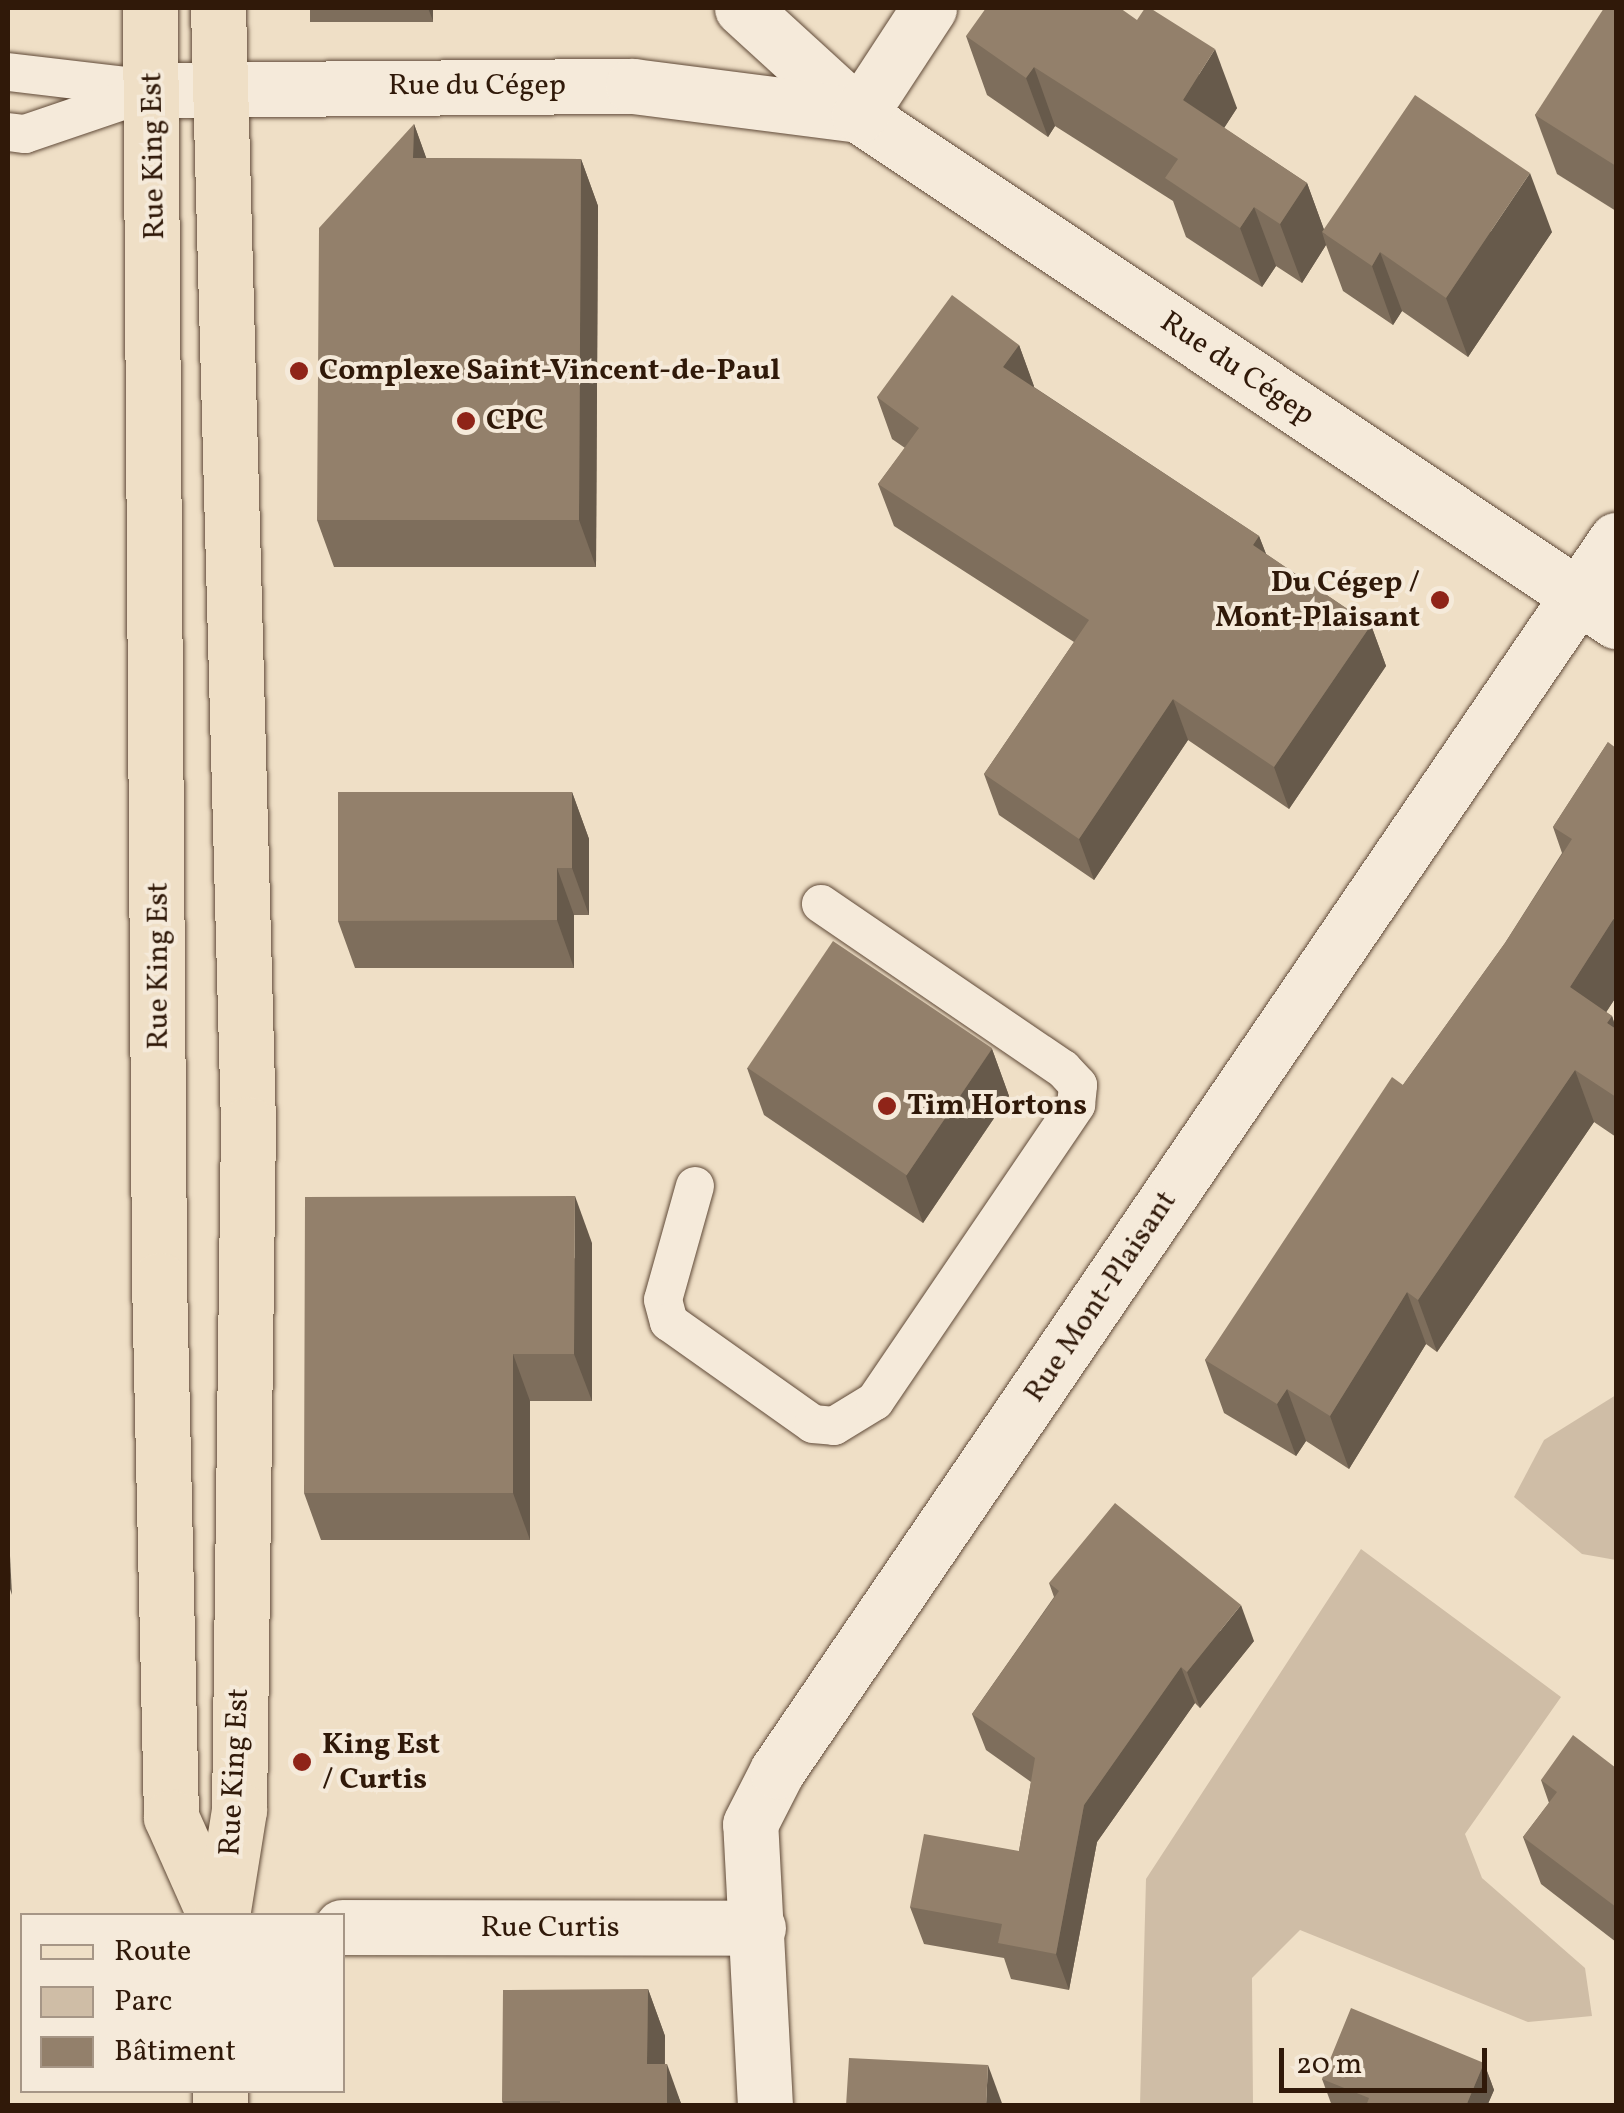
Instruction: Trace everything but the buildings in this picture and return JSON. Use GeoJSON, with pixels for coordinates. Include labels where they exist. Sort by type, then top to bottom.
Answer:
{"type":"FeatureCollection","features":[{"type":"Feature","properties":{"kind":"main road","name":"Rue King Est"},"geometry":{"type":"LineString","coordinates":[[150,8],[154,90],[159,1280],[171,1817],[217,1913]]}},
{"type":"Feature","properties":{"kind":"main road","name":"Rue King Est"},"geometry":{"type":"LineString","coordinates":[[218,8],[248,1124],[239,1810],[219,1913]]}},
{"type":"Feature","properties":{"kind":"street","name":"Rue du Cégep"},"geometry":{"type":"LineString","coordinates":[[742,8],[859,115],[1598,608]]}},
{"type":"Feature","properties":{"kind":"street"},"geometry":{"type":"LineString","coordinates":[[859,115],[930,8]]}},
{"type":"Feature","properties":{"kind":"street","name":"Rue du Cégep"},"geometry":{"type":"LineString","coordinates":[[154,90],[633,86],[859,115]]}},
{"type":"Feature","properties":{"kind":"street","name":"Rue Mont-Plaisant"},"geometry":{"type":"LineString","coordinates":[[765,2106],[750,1824],[777,1771],[1598,608],[1616,540]]}},
{"type":"Feature","properties":{"kind":"street","name":"Rue Curtis"},"geometry":{"type":"LineString","coordinates":[[345,1928],[758,1928]]}},
{"type":"Feature","properties":{"kind":"lane"},"geometry":{"type":"LineString","coordinates":[[8,72],[154,90]]}},
{"type":"Feature","properties":{"kind":"lane"},"geometry":{"type":"LineString","coordinates":[[8,132],[24,134],[154,90]]}},
{"type":"Feature","properties":{"kind":"lane"},"geometry":{"type":"LineString","coordinates":[[695,1186],[663,1300],[669,1322],[814,1424],[834,1426],[874,1401],[1076,1105],[1078,1085],[1062,1070],[821,904]]}},
{"type":"Feature","properties":{"kind":"green space"},"geometry":{"type":"Polygon","coordinates":[[[1616,1395],[1616,1560],[1582,1554],[1514,1497],[1544,1440],[1616,1395]]]}},
{"type":"Feature","properties":{"kind":"green space"},"geometry":{"type":"Polygon","coordinates":[[[1361,1549],[1561,1697],[1465,1834],[1482,1878],[1585,1968],[1592,2016],[1528,2022],[1300,1930],[1252,1978],[1253,2105],[1140,2105],[1146,1879],[1361,1549]]]}},
{"type":"Feature","properties":{"kind":"place","name":"Complexe Saint-Vincent-de-Paul"},"geometry":{"type":"Point","coordinates":[299,371]}},
{"type":"Feature","properties":{"kind":"place","name":"CPC"},"geometry":{"type":"Point","coordinates":[466,421]}},
{"type":"Feature","properties":{"kind":"place","name":"Du Cégep / Mont-Plaisant"},"geometry":{"type":"Point","coordinates":[1440,600]}},
{"type":"Feature","properties":{"kind":"place","name":"Tim Hortons"},"geometry":{"type":"Point","coordinates":[887,1106]}},
{"type":"Feature","properties":{"kind":"place","name":"King Est / Curtis"},"geometry":{"type":"Point","coordinates":[302,1762]}}]}
